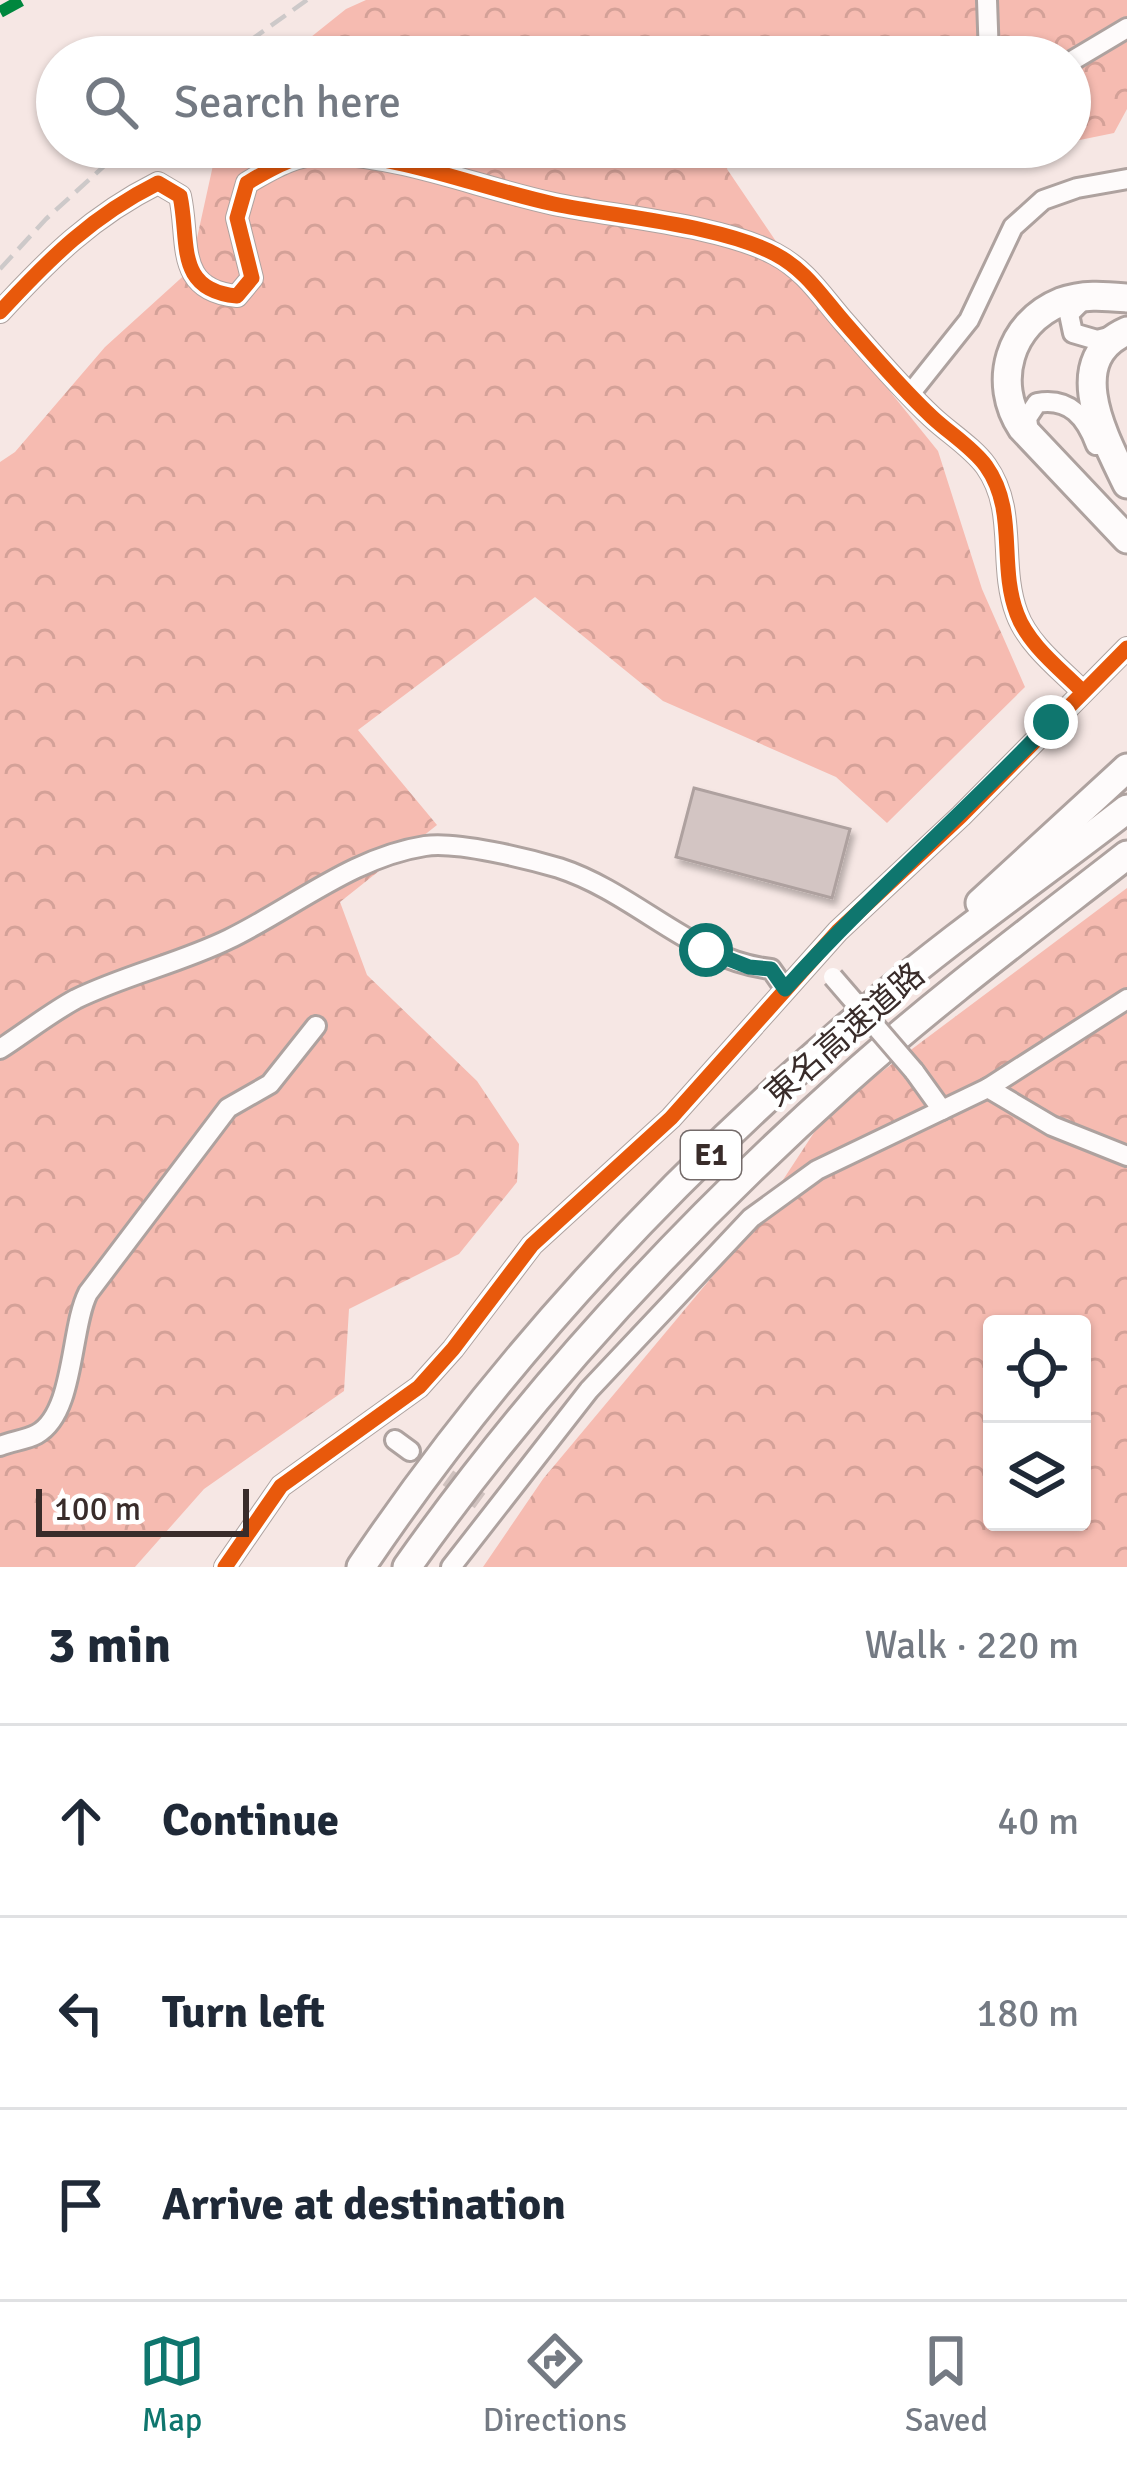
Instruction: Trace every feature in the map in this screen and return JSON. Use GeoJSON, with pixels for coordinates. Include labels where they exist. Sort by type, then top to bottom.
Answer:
{"type":"FeatureCollection","features":[{"type":"Feature","properties":{"kind":"highway"},"geometry":{"type":"LineString","coordinates":[[1127,298],[1092,296],[1046,310],[1014,344],[1006,372],[1008,401],[1030,438],[1127,539]]}},
{"type":"Feature","properties":{"kind":"highway"},"geometry":{"type":"LineString","coordinates":[[1122,333],[1096,360],[1091,383],[1097,414],[1127,488]]}},
{"type":"Feature","properties":{"kind":"highway"},"geometry":{"type":"LineString","coordinates":[[878,1001],[1127,768]]}},
{"type":"Feature","properties":{"kind":"highway","name":"東名高速道路"},"geometry":{"type":"LineString","coordinates":[[361,1567],[497,1385],[664,1200],[878,1001],[1127,809]]}},
{"type":"Feature","properties":{"kind":"highway","name":"東名高速道路"},"geometry":{"type":"LineString","coordinates":[[406,1567],[501,1441],[578,1350],[744,1176],[847,1080],[1127,855]]}},
{"type":"Feature","properties":{"kind":"street"},"geometry":{"type":"LineString","coordinates":[[987,0],[988,36]]}},
{"type":"Feature","properties":{"kind":"street"},"geometry":{"type":"LineString","coordinates":[[1091,49],[1127,28]]}},
{"type":"Feature","properties":{"kind":"street"},"geometry":{"type":"LineString","coordinates":[[0,312],[109,208],[158,183],[179,196],[187,230],[183,250],[197,281],[214,294],[237,296],[252,278],[238,218],[247,183],[271,168]]}},
{"type":"Feature","properties":{"kind":"street"},"geometry":{"type":"LineString","coordinates":[[419,168],[549,203],[745,241],[777,254],[809,276],[842,320],[910,394],[982,460],[999,484],[1007,513],[1005,567],[1018,617],[1043,652],[1081,690]]}},
{"type":"Feature","properties":{"kind":"street"},"geometry":{"type":"LineString","coordinates":[[910,394],[969,320],[1013,227],[1043,200],[1076,188],[1127,179]]}},
{"type":"Feature","properties":{"kind":"street"},"geometry":{"type":"LineString","coordinates":[[1092,296],[1074,305],[1069,314],[1073,333],[1097,340],[1122,333]]}},
{"type":"Feature","properties":{"kind":"street"},"geometry":{"type":"LineString","coordinates":[[1030,438],[1030,409],[1049,400],[1064,403],[1082,418],[1108,477],[1127,488]]}},
{"type":"Feature","properties":{"kind":"street"},"geometry":{"type":"LineString","coordinates":[[225,1567],[281,1486],[419,1387],[532,1245],[670,1118],[815,956],[1127,648]]}},
{"type":"Feature","properties":{"kind":"street"},"geometry":{"type":"LineString","coordinates":[[0,1049],[76,1000],[230,939],[362,866],[426,845],[465,847],[558,868],[591,881],[706,950],[749,967],[771,969],[785,989]]}},
{"type":"Feature","properties":{"kind":"street"},"geometry":{"type":"LineString","coordinates":[[815,956],[943,1110]]}},
{"type":"Feature","properties":{"kind":"street"},"geometry":{"type":"LineString","coordinates":[[451,1567],[487,1506],[751,1218],[817,1170],[988,1088],[1127,999]]}},
{"type":"Feature","properties":{"kind":"street"},"geometry":{"type":"LineString","coordinates":[[0,1446],[35,1436],[48,1425],[72,1371],[76,1324],[88,1293],[228,1108],[270,1084],[316,1026]]}},
{"type":"Feature","properties":{"kind":"street"},"geometry":{"type":"LineString","coordinates":[[988,1088],[1052,1126],[1127,1156]]}},
{"type":"Feature","properties":{"kind":"green space"},"geometry":{"type":"Polygon","coordinates":[[[366,0],[1127,0],[1127,109],[1114,133],[1091,138],[1091,36],[312,36],[346,9],[366,0]]]}},
{"type":"Feature","properties":{"kind":"green space"},"geometry":{"type":"Polygon","coordinates":[[[212,168],[727,168],[813,296],[938,451],[982,589],[1025,687],[887,823],[836,777],[663,701],[535,597],[358,730],[437,825],[340,902],[367,975],[477,1081],[519,1144],[517,1182],[459,1254],[349,1309],[344,1391],[204,1489],[135,1567],[0,1567],[0,462],[15,452],[105,347],[190,270],[212,168]]]}},
{"type":"Feature","properties":{"kind":"green space"},"geometry":{"type":"Polygon","coordinates":[[[1127,888],[1127,1567],[483,1567],[543,1479],[747,1235],[815,1131],[876,1076],[1127,888]]]}},
{"type":"Feature","properties":{"kind":"building"},"geometry":{"type":"Polygon","coordinates":[[[694,788],[850,829],[832,898],[676,857],[694,788]]]}},
{"type":"Feature","properties":{"kind":"tunnel"},"geometry":{"type":"LineString","coordinates":[[426,1462],[480,1501]]}},
{"type":"Feature","properties":{"kind":"railway"},"geometry":{"type":"LineString","coordinates":[[256,36],[307,0]]}},
{"type":"Feature","properties":{"kind":"railway"},"geometry":{"type":"LineString","coordinates":[[0,269],[102,168]]}},
{"type":"Feature","properties":{"kind":"marked path"},"geometry":{"type":"LineString","coordinates":[[0,12],[22,0]]}},
{"type":"Feature","properties":{"kind":"cycle path"},"geometry":{"type":"LineString","coordinates":[[0,312],[73,240],[112,209],[158,183],[180,196],[194,274],[217,292],[237,296],[252,278],[237,218],[247,183],[276,168]]}},
{"type":"Feature","properties":{"kind":"cycle path"},"geometry":{"type":"LineString","coordinates":[[420,168],[554,204],[727,236],[786,261],[805,276],[909,395],[986,466],[1002,501],[1017,614],[1036,645],[1081,690]]}},
{"type":"Feature","properties":{"kind":"cycle path"},"geometry":{"type":"LineString","coordinates":[[225,1567],[281,1486],[419,1387],[532,1245],[671,1118],[838,931],[961,816],[1127,648]]}},
{"type":"Feature","properties":{"kind":"route"},"geometry":{"type":"LineString","coordinates":[[706,950],[728,961],[771,969],[785,989],[1051,722]]}}]}
